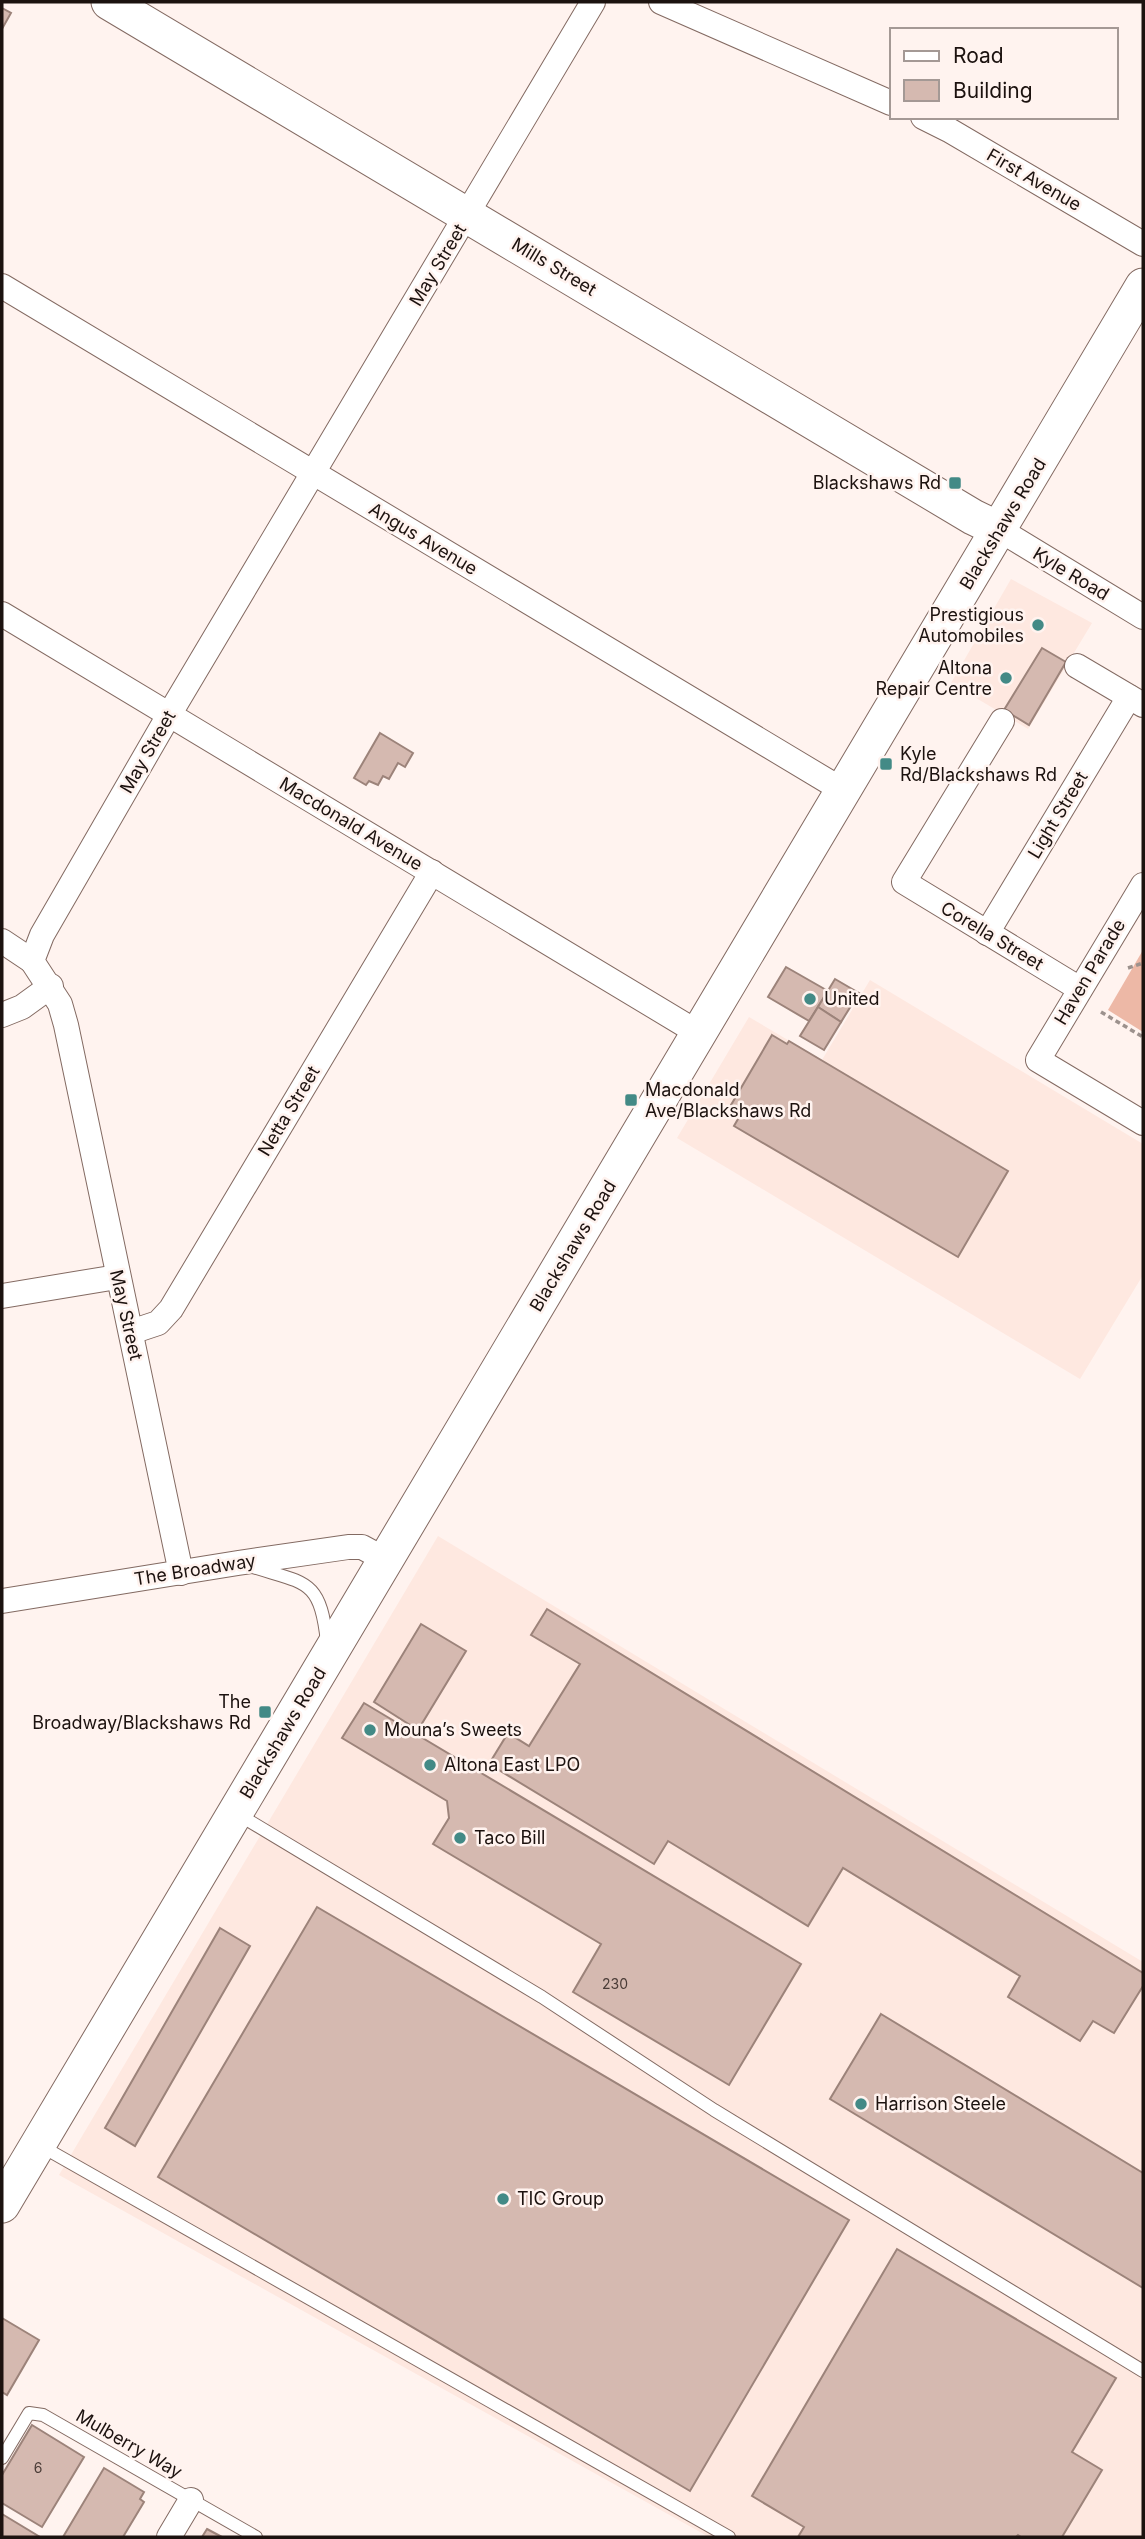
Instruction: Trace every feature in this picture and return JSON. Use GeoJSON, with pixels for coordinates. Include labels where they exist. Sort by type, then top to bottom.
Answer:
{"type":"FeatureCollection","features":[{"type":"Feature","properties":{"kind":"main road","name":"Mills Street"},"geometry":{"type":"LineString","coordinates":[[109,2],[999,530]]}},
{"type":"Feature","properties":{"kind":"main road","name":"Blackshaws Road"},"geometry":{"type":"LineString","coordinates":[[2,2205],[1143,286]]}},
{"type":"Feature","properties":{"kind":"street","name":"May Street"},"geometry":{"type":"LineString","coordinates":[[181,1573],[66,1025],[51,986],[32,961],[42,935],[170,715],[593,2]]}},
{"type":"Feature","properties":{"kind":"street"},"geometry":{"type":"LineString","coordinates":[[661,2],[890,103]]}},
{"type":"Feature","properties":{"kind":"street","name":"First Avenue"},"geometry":{"type":"LineString","coordinates":[[927,119],[1143,244]]}},
{"type":"Feature","properties":{"kind":"street","name":"Angus Avenue"},"geometry":{"type":"LineString","coordinates":[[2,286],[844,791]]}},
{"type":"Feature","properties":{"kind":"street","name":"Kyle Road"},"geometry":{"type":"LineString","coordinates":[[999,530],[1143,617]]}},
{"type":"Feature","properties":{"kind":"street","name":"Macdonald Avenue"},"geometry":{"type":"LineString","coordinates":[[2,614],[700,1034]]}},
{"type":"Feature","properties":{"kind":"street"},"geometry":{"type":"LineString","coordinates":[[1077,666],[1136,701]]}},
{"type":"Feature","properties":{"kind":"street","name":"Light Street"},"geometry":{"type":"LineString","coordinates":[[987,933],[1136,701]]}},
{"type":"Feature","properties":{"kind":"street","name":"Corella Street"},"geometry":{"type":"LineString","coordinates":[[1002,721],[904,883],[1080,989]]}},
{"type":"Feature","properties":{"kind":"street","name":"Netta Street"},"geometry":{"type":"LineString","coordinates":[[131,1332],[158,1323],[171,1309],[432,872]]}},
{"type":"Feature","properties":{"kind":"street","name":"Haven Parade"},"geometry":{"type":"LineString","coordinates":[[1143,885],[1038,1060],[1143,1123]]}},
{"type":"Feature","properties":{"kind":"street"},"geometry":{"type":"LineString","coordinates":[[2,941],[32,961]]}},
{"type":"Feature","properties":{"kind":"street"},"geometry":{"type":"LineString","coordinates":[[2,1015],[22,1007],[51,986]]}},
{"type":"Feature","properties":{"kind":"street"},"geometry":{"type":"LineString","coordinates":[[2,1296],[117,1277]]}},
{"type":"Feature","properties":{"kind":"street","name":"The Broadway"},"geometry":{"type":"LineString","coordinates":[[2,1601],[348,1547],[362,1547],[386,1560]]}},
{"type":"Feature","properties":{"kind":"street"},"geometry":{"type":"LineString","coordinates":[[169,2537],[191,2500]]}},
{"type":"Feature","properties":{"kind":"lane"},"geometry":{"type":"LineString","coordinates":[[238,1563],[303,1583],[310,1589],[324,1612],[329,1656]]}},
{"type":"Feature","properties":{"kind":"lane"},"geometry":{"type":"LineString","coordinates":[[235,1813],[542,1997],[714,2110],[1143,2371]]}},
{"type":"Feature","properties":{"kind":"lane"},"geometry":{"type":"LineString","coordinates":[[38,2144],[729,2537]]}},
{"type":"Feature","properties":{"kind":"lane","name":"Mulberry Way"},"geometry":{"type":"LineString","coordinates":[[2,2458],[29,2413],[43,2415],[256,2537]]}},
{"type":"Feature","properties":{"kind":"path"},"geometry":{"type":"LineString","coordinates":[[1128,968],[1143,963]]}},
{"type":"Feature","properties":{"kind":"path"},"geometry":{"type":"LineString","coordinates":[[1101,1012],[1143,1037]]}},
{"type":"Feature","properties":{"kind":"shaded area"},"geometry":{"type":"Polygon","coordinates":[[[1011,579],[1092,623],[1028,729],[951,683],[1011,579]]]}},
{"type":"Feature","properties":{"kind":"shaded area"},"geometry":{"type":"Polygon","coordinates":[[[1143,950],[1143,1032],[1108,1010],[1143,950]]]}},
{"type":"Feature","properties":{"kind":"shaded area"},"geometry":{"type":"Polygon","coordinates":[[[870,980],[1143,1144],[1143,1275],[1080,1379],[677,1138],[749,1017],[822,1060],[870,980]]]}},
{"type":"Feature","properties":{"kind":"shaded area"},"geometry":{"type":"Polygon","coordinates":[[[438,1536],[1143,1962],[1143,2537],[709,2537],[59,2175],[438,1536]]]}},
{"type":"Feature","properties":{"kind":"building"},"geometry":{"type":"Polygon","coordinates":[[[2,8],[11,13],[2,29],[2,8]]]}},
{"type":"Feature","properties":{"kind":"building"},"geometry":{"type":"Polygon","coordinates":[[[1042,648],[1066,662],[1029,725],[1004,710],[1042,648]]]}},
{"type":"Feature","properties":{"kind":"building"},"geometry":{"type":"Polygon","coordinates":[[[380,733],[413,753],[405,767],[398,763],[389,779],[383,776],[378,785],[369,781],[366,785],[354,778],[380,733]]]}},
{"type":"Feature","properties":{"kind":"building"},"geometry":{"type":"Polygon","coordinates":[[[786,967],[828,991],[809,1021],[768,997],[786,967]]]}},
{"type":"Feature","properties":{"kind":"building"},"geometry":{"type":"Polygon","coordinates":[[[835,979],[859,993],[841,1022],[818,1007],[835,979]]]}},
{"type":"Feature","properties":{"kind":"building"},"geometry":{"type":"Polygon","coordinates":[[[818,1007],[841,1022],[824,1050],[800,1036],[818,1007]]]}},
{"type":"Feature","properties":{"kind":"building"},"geometry":{"type":"Polygon","coordinates":[[[772,1035],[787,1044],[789,1041],[1008,1171],[958,1257],[734,1126],[742,1112],[731,1105],[772,1035]]]}},
{"type":"Feature","properties":{"kind":"building"},"geometry":{"type":"Polygon","coordinates":[[[547,1609],[1143,1973],[1143,1986],[1114,2033],[1093,2021],[1080,2041],[1008,1997],[1020,1976],[843,1868],[808,1926],[668,1841],[654,1864],[489,1764],[508,1733],[529,1746],[580,1664],[531,1635],[547,1609]]]}},
{"type":"Feature","properties":{"kind":"building"},"geometry":{"type":"Polygon","coordinates":[[[421,1624],[466,1651],[418,1730],[374,1702],[421,1624]]]}},
{"type":"Feature","properties":{"kind":"building"},"geometry":{"type":"Polygon","coordinates":[[[364,1703],[801,1964],[729,2085],[573,1992],[601,1944],[433,1844],[449,1818],[447,1801],[342,1738],[364,1703]]]}},
{"type":"Feature","properties":{"kind":"building","name":"TIC Group"},"geometry":{"type":"Polygon","coordinates":[[[317,1907],[849,2220],[690,2491],[158,2177],[317,1907]]]}},
{"type":"Feature","properties":{"kind":"building"},"geometry":{"type":"Polygon","coordinates":[[[220,1928],[250,1946],[135,2146],[105,2128],[220,1928]]]}},
{"type":"Feature","properties":{"kind":"building"},"geometry":{"type":"Polygon","coordinates":[[[881,2014],[1143,2173],[1143,2288],[830,2099],[881,2014]]]}},
{"type":"Feature","properties":{"kind":"building"},"geometry":{"type":"Polygon","coordinates":[[[897,2249],[1116,2378],[1072,2452],[1102,2470],[1062,2537],[798,2537],[804,2527],[752,2496],[897,2249]]]}},
{"type":"Feature","properties":{"kind":"building"},"geometry":{"type":"Polygon","coordinates":[[[2,2318],[39,2340],[7,2395],[2,2392],[2,2318]]]}},
{"type":"Feature","properties":{"kind":"building"},"geometry":{"type":"Polygon","coordinates":[[[32,2425],[84,2457],[42,2527],[2,2503],[2,2475],[32,2425]]]}},
{"type":"Feature","properties":{"kind":"building"},"geometry":{"type":"Polygon","coordinates":[[[104,2468],[144,2492],[140,2499],[144,2502],[123,2537],[63,2537],[104,2468]]]}},
{"type":"Feature","properties":{"kind":"building"},"geometry":{"type":"Polygon","coordinates":[[[2,2514],[40,2537],[2,2537],[2,2514]]]}},
{"type":"Feature","properties":{"kind":"building"},"geometry":{"type":"Polygon","coordinates":[[[207,2529],[222,2537],[202,2537],[207,2529]]]}},
{"type":"Feature","properties":{"kind":"place","name":"Blackshaws Rd"},"geometry":{"type":"Point","coordinates":[955,483]}},
{"type":"Feature","properties":{"kind":"place","name":"Prestigious Automobiles"},"geometry":{"type":"Point","coordinates":[1038,625]}},
{"type":"Feature","properties":{"kind":"place","name":"Altona Repair Centre"},"geometry":{"type":"Point","coordinates":[1006,678]}},
{"type":"Feature","properties":{"kind":"place","name":"Kyle Rd/Blackshaws Rd"},"geometry":{"type":"Point","coordinates":[886,764]}},
{"type":"Feature","properties":{"kind":"place","name":"United"},"geometry":{"type":"Point","coordinates":[810,999]}},
{"type":"Feature","properties":{"kind":"place","name":"Macdonald Ave/Blackshaws Rd"},"geometry":{"type":"Point","coordinates":[631,1100]}},
{"type":"Feature","properties":{"kind":"place","name":"The Broadway/Blackshaws Rd"},"geometry":{"type":"Point","coordinates":[265,1712]}},
{"type":"Feature","properties":{"kind":"place","name":"Mouna’s Sweets"},"geometry":{"type":"Point","coordinates":[370,1730]}},
{"type":"Feature","properties":{"kind":"place","name":"Altona East LPO"},"geometry":{"type":"Point","coordinates":[430,1765]}},
{"type":"Feature","properties":{"kind":"place","name":"Taco Bill"},"geometry":{"type":"Point","coordinates":[460,1838]}},
{"type":"Feature","properties":{"kind":"place","name":"Harrison Steele"},"geometry":{"type":"Point","coordinates":[861,2104]}},
{"type":"Feature","properties":{"kind":"place","name":"TIC Group"},"geometry":{"type":"Point","coordinates":[503,2199]}}]}
